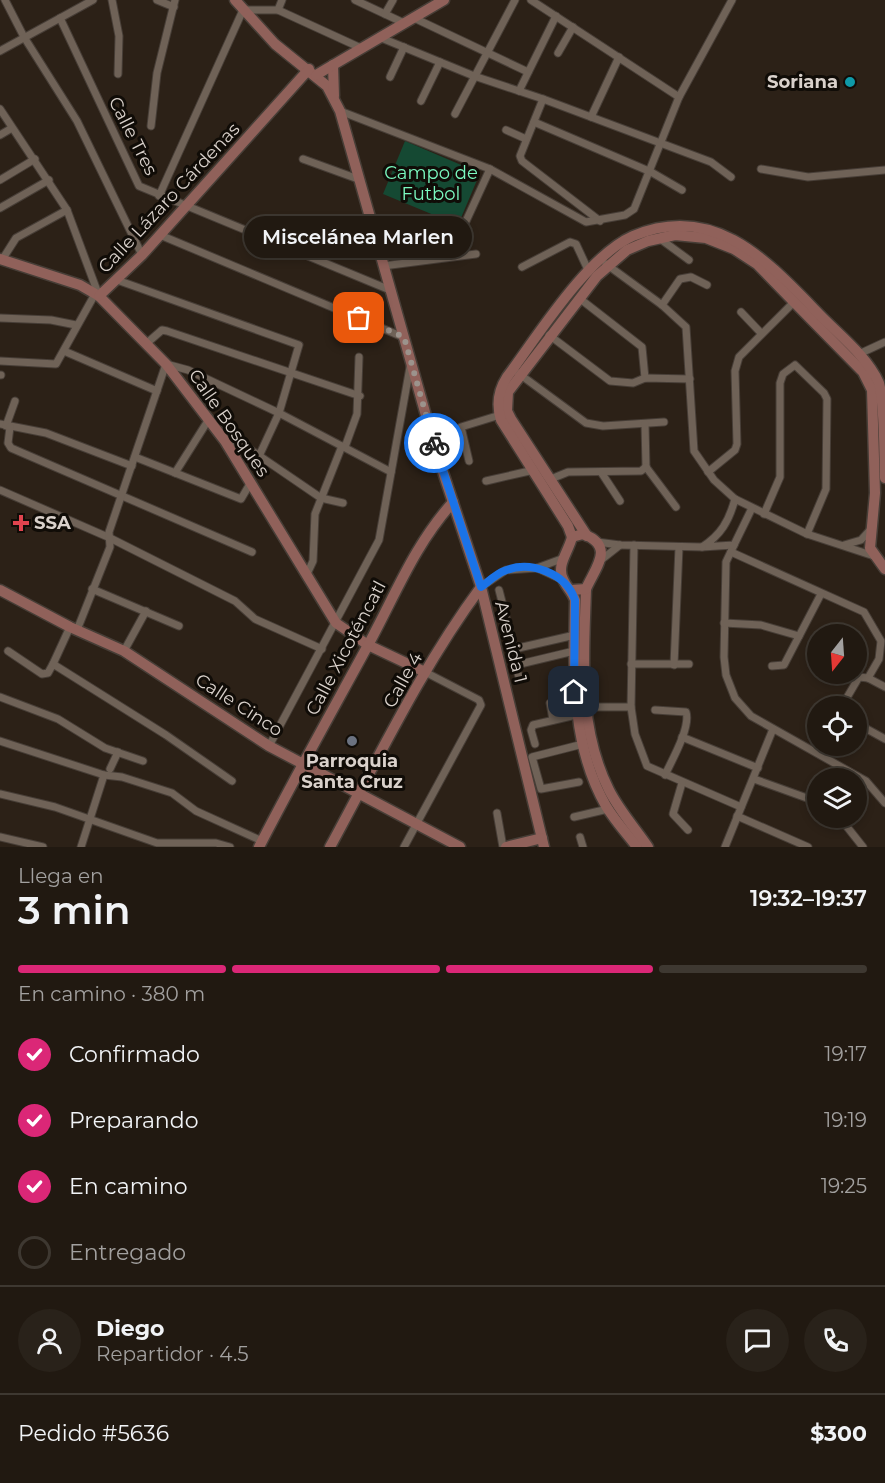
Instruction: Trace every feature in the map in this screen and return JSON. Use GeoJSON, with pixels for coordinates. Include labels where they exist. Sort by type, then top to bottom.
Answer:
{"type":"FeatureCollection","features":[{"type":"Feature","properties":{"kind":"street"},"geometry":{"type":"LineString","coordinates":[[5,0],[24,37],[77,121],[142,255]]}},
{"type":"Feature","properties":{"kind":"street"},"geometry":{"type":"LineString","coordinates":[[0,51],[93,0]]}},
{"type":"Feature","properties":{"kind":"street"},"geometry":{"type":"LineString","coordinates":[[112,0],[120,36],[118,74]]}},
{"type":"Feature","properties":{"kind":"street"},"geometry":{"type":"LineString","coordinates":[[151,126],[157,73],[175,3],[157,0]]}},
{"type":"Feature","properties":{"kind":"street","name":"Avenida 1"},"geometry":{"type":"LineString","coordinates":[[235,0],[275,44],[312,72],[334,97],[340,111],[411,363],[481,587],[543,843]]}},
{"type":"Feature","properties":{"kind":"street"},"geometry":{"type":"LineString","coordinates":[[278,10],[282,0]]}},
{"type":"Feature","properties":{"kind":"street"},"geometry":{"type":"LineString","coordinates":[[355,0],[385,14],[409,20],[486,52],[528,72]]}},
{"type":"Feature","properties":{"kind":"street"},"geometry":{"type":"LineString","coordinates":[[385,14],[393,0]]}},
{"type":"Feature","properties":{"kind":"street","name":"Calle Lázaro Cárdenas"},"geometry":{"type":"LineString","coordinates":[[1,259],[80,285],[97,295],[117,280],[142,255],[312,72],[333,65],[444,0]]}},
{"type":"Feature","properties":{"kind":"street"},"geometry":{"type":"LineString","coordinates":[[455,114],[515,0]]}},
{"type":"Feature","properties":{"kind":"street"},"geometry":{"type":"LineString","coordinates":[[531,0],[679,98]]}},
{"type":"Feature","properties":{"kind":"street"},"geometry":{"type":"LineString","coordinates":[[340,111],[490,169],[586,222],[600,221],[631,212],[651,172],[679,98],[732,0]]}},
{"type":"Feature","properties":{"kind":"street"},"geometry":{"type":"LineString","coordinates":[[159,196],[243,10],[260,4],[361,48]]}},
{"type":"Feature","properties":{"kind":"street"},"geometry":{"type":"LineString","coordinates":[[519,91],[556,16]]}},
{"type":"Feature","properties":{"kind":"street","name":"Calle Tres"},"geometry":{"type":"LineString","coordinates":[[60,18],[135,180],[144,190],[390,290]]}},
{"type":"Feature","properties":{"kind":"street"},"geometry":{"type":"LineString","coordinates":[[558,53],[573,27]]}},
{"type":"Feature","properties":{"kind":"street"},"geometry":{"type":"LineString","coordinates":[[379,37],[473,78],[543,99],[711,162],[731,177]]}},
{"type":"Feature","properties":{"kind":"street"},"geometry":{"type":"LineString","coordinates":[[390,77],[404,47]]}},
{"type":"Feature","properties":{"kind":"street"},"geometry":{"type":"LineString","coordinates":[[591,117],[619,57]]}},
{"type":"Feature","properties":{"kind":"street"},"geometry":{"type":"LineString","coordinates":[[421,101],[440,62]]}},
{"type":"Feature","properties":{"kind":"street"},"geometry":{"type":"LineString","coordinates":[[333,65],[334,97]]}},
{"type":"Feature","properties":{"kind":"street"},"geometry":{"type":"LineString","coordinates":[[543,99],[520,156],[522,161],[600,221]]}},
{"type":"Feature","properties":{"kind":"street","name":"Calle Bosques"},"geometry":{"type":"LineString","coordinates":[[0,109],[49,180],[66,210],[97,295],[166,364],[209,419],[251,482],[336,623],[369,645],[481,702],[416,824]]}},
{"type":"Feature","properties":{"kind":"street"},"geometry":{"type":"LineString","coordinates":[[534,122],[651,172],[682,190]]}},
{"type":"Feature","properties":{"kind":"street"},"geometry":{"type":"LineString","coordinates":[[0,135],[12,128]]}},
{"type":"Feature","properties":{"kind":"street"},"geometry":{"type":"LineString","coordinates":[[506,129],[526,139]]}},
{"type":"Feature","properties":{"kind":"street"},"geometry":{"type":"LineString","coordinates":[[0,180],[35,159]]}},
{"type":"Feature","properties":{"kind":"street"},"geometry":{"type":"LineString","coordinates":[[303,159],[358,178]]}},
{"type":"Feature","properties":{"kind":"street"},"geometry":{"type":"LineString","coordinates":[[460,232],[490,169]]}},
{"type":"Feature","properties":{"kind":"street"},"geometry":{"type":"LineString","coordinates":[[761,169],[808,177],[885,170]]}},
{"type":"Feature","properties":{"kind":"street"},"geometry":{"type":"LineString","coordinates":[[0,208],[49,180]]}},
{"type":"Feature","properties":{"kind":"street"},"geometry":{"type":"LineString","coordinates":[[1,259],[16,238],[66,210]]}},
{"type":"Feature","properties":{"kind":"street"},"geometry":{"type":"LineString","coordinates":[[546,333],[579,297],[620,243],[656,230],[679,226],[697,228],[729,237],[763,258],[859,354],[880,385],[884,402],[885,478]]}},
{"type":"Feature","properties":{"kind":"street"},"geometry":{"type":"LineString","coordinates":[[160,235],[404,337]]}},
{"type":"Feature","properties":{"kind":"street"},"geometry":{"type":"LineString","coordinates":[[601,560],[600,549],[551,479],[533,464],[500,415],[499,394],[589,272],[638,244],[659,238],[692,236],[728,246],[757,264],[863,372],[872,390],[874,401],[875,493],[870,540],[885,569]]}},
{"type":"Feature","properties":{"kind":"street"},"geometry":{"type":"LineString","coordinates":[[659,238],[689,260]]}},
{"type":"Feature","properties":{"kind":"street"},"geometry":{"type":"LineString","coordinates":[[522,267],[570,242],[576,244],[589,272]]}},
{"type":"Feature","properties":{"kind":"street"},"geometry":{"type":"LineString","coordinates":[[383,266],[476,254]]}},
{"type":"Feature","properties":{"kind":"street"},"geometry":{"type":"LineString","coordinates":[[603,263],[662,305],[687,327],[694,451],[708,472],[735,499],[764,514],[807,534],[879,555]]}},
{"type":"Feature","properties":{"kind":"street"},"geometry":{"type":"LineString","coordinates":[[662,305],[680,279],[691,277],[707,285]]}},
{"type":"Feature","properties":{"kind":"street"},"geometry":{"type":"LineString","coordinates":[[117,280],[296,343],[300,349],[292,374],[279,412],[259,456]]}},
{"type":"Feature","properties":{"kind":"street"},"geometry":{"type":"LineString","coordinates":[[0,361],[56,364],[76,325],[97,295]]}},
{"type":"Feature","properties":{"kind":"street"},"geometry":{"type":"LineString","coordinates":[[579,297],[642,347],[645,378]]}},
{"type":"Feature","properties":{"kind":"street"},"geometry":{"type":"LineString","coordinates":[[708,472],[735,450],[737,363],[742,352],[794,302]]}},
{"type":"Feature","properties":{"kind":"street"},"geometry":{"type":"LineString","coordinates":[[741,312],[761,333]]}},
{"type":"Feature","properties":{"kind":"street"},"geometry":{"type":"LineString","coordinates":[[0,318],[51,320],[76,325]]}},
{"type":"Feature","properties":{"kind":"street"},"geometry":{"type":"LineString","coordinates":[[147,343],[162,330],[167,331],[360,396]]}},
{"type":"Feature","properties":{"kind":"street"},"geometry":{"type":"LineString","coordinates":[[546,333],[610,381],[633,383],[645,378],[690,379]]}},
{"type":"Feature","properties":{"kind":"street"},"geometry":{"type":"LineString","coordinates":[[859,354],[885,342]]}},
{"type":"Feature","properties":{"kind":"street"},"geometry":{"type":"LineString","coordinates":[[64,351],[157,391]]}},
{"type":"Feature","properties":{"kind":"street"},"geometry":{"type":"LineString","coordinates":[[307,574],[313,561],[315,514],[354,427],[360,396],[359,357]]}},
{"type":"Feature","properties":{"kind":"street"},"geometry":{"type":"LineString","coordinates":[[269,746],[379,540],[411,363]]}},
{"type":"Feature","properties":{"kind":"street"},"geometry":{"type":"LineString","coordinates":[[8,651],[42,674],[48,673],[73,629],[110,547],[110,538],[123,495],[166,364],[188,370],[279,412],[391,472]]}},
{"type":"Feature","properties":{"kind":"street"},"geometry":{"type":"LineString","coordinates":[[764,514],[780,477],[780,383],[783,374],[795,365],[824,393],[827,399],[826,489],[807,534]]}},
{"type":"Feature","properties":{"kind":"street"},"geometry":{"type":"LineString","coordinates":[[516,371],[586,423],[603,426],[664,423]]}},
{"type":"Feature","properties":{"kind":"street"},"geometry":{"type":"LineString","coordinates":[[516,371],[508,392],[507,411],[572,537],[561,565],[563,580],[572,590],[575,600],[574,651],[583,744],[602,786],[648,847]]}},
{"type":"Feature","properties":{"kind":"street"},"geometry":{"type":"LineString","coordinates":[[15,401],[5,426],[11,448],[252,552]]}},
{"type":"Feature","properties":{"kind":"street"},"geometry":{"type":"LineString","coordinates":[[469,461],[461,427],[500,415]]}},
{"type":"Feature","properties":{"kind":"street"},"geometry":{"type":"LineString","coordinates":[[175,473],[209,419]]}},
{"type":"Feature","properties":{"kind":"street"},"geometry":{"type":"LineString","coordinates":[[645,424],[646,467],[676,507]]}},
{"type":"Feature","properties":{"kind":"street"},"geometry":{"type":"LineString","coordinates":[[5,426],[46,433],[132,466]]}},
{"type":"Feature","properties":{"kind":"street"},"geometry":{"type":"LineString","coordinates":[[225,441],[245,446],[321,498],[343,503]]}},
{"type":"Feature","properties":{"kind":"street"},"geometry":{"type":"LineString","coordinates":[[135,457],[241,499],[251,482]]}},
{"type":"Feature","properties":{"kind":"street"},"geometry":{"type":"LineString","coordinates":[[486,480],[533,464]]}},
{"type":"Feature","properties":{"kind":"street"},"geometry":{"type":"LineString","coordinates":[[551,479],[568,472],[640,471],[646,467]]}},
{"type":"Feature","properties":{"kind":"street"},"geometry":{"type":"LineString","coordinates":[[601,472],[620,501]]}},
{"type":"Feature","properties":{"kind":"street"},"geometry":{"type":"LineString","coordinates":[[0,490],[110,538],[236,601],[255,619],[322,649]]}},
{"type":"Feature","properties":{"kind":"street"},"geometry":{"type":"LineString","coordinates":[[713,545],[726,525],[735,499]]}},
{"type":"Feature","properties":{"kind":"street","name":"Calle Xicoténcatl"},"geometry":{"type":"LineString","coordinates":[[260,844],[302,762],[369,645],[417,547],[453,502]]}},
{"type":"Feature","properties":{"kind":"street"},"geometry":{"type":"LineString","coordinates":[[752,508],[726,562],[725,665],[729,687],[743,708],[774,729],[853,772],[866,781],[885,803]]}},
{"type":"Feature","properties":{"kind":"street"},"geometry":{"type":"LineString","coordinates":[[842,545],[861,540],[872,528],[879,525],[885,528]]}},
{"type":"Feature","properties":{"kind":"street"},"geometry":{"type":"LineString","coordinates":[[572,537],[579,534],[621,545],[679,547],[713,545],[732,549],[821,594],[858,608],[878,633],[881,650],[868,678]]}},
{"type":"Feature","properties":{"kind":"street"},"geometry":{"type":"LineString","coordinates":[[621,545],[601,560],[586,589],[580,711],[608,809],[637,847]]}},
{"type":"Feature","properties":{"kind":"street"},"geometry":{"type":"LineString","coordinates":[[634,545],[631,707],[635,734],[648,768],[741,807]]}},
{"type":"Feature","properties":{"kind":"street"},"geometry":{"type":"LineString","coordinates":[[713,545],[726,562]]}},
{"type":"Feature","properties":{"kind":"street"},"geometry":{"type":"LineString","coordinates":[[674,665],[679,547]]}},
{"type":"Feature","properties":{"kind":"street","name":"Calle 4"},"geometry":{"type":"LineString","coordinates":[[330,847],[425,672],[456,621],[481,587],[506,570],[537,568],[564,558]]}},
{"type":"Feature","properties":{"kind":"street","name":"Calle 4"},"geometry":{"type":"LineString","coordinates":[[537,568],[563,580]]}},
{"type":"Feature","properties":{"kind":"street"},"geometry":{"type":"LineString","coordinates":[[92,589],[179,626]]}},
{"type":"Feature","properties":{"kind":"street"},"geometry":{"type":"LineString","coordinates":[[572,590],[586,589]]}},
{"type":"Feature","properties":{"kind":"street","name":"Calle Cinco"},"geometry":{"type":"LineString","coordinates":[[0,590],[73,629],[124,651],[269,746],[460,847]]}},
{"type":"Feature","properties":{"kind":"street"},"geometry":{"type":"LineString","coordinates":[[499,590],[514,649],[574,635]]}},
{"type":"Feature","properties":{"kind":"street"},"geometry":{"type":"LineString","coordinates":[[772,666],[784,665],[821,594]]}},
{"type":"Feature","properties":{"kind":"street"},"geometry":{"type":"LineString","coordinates":[[124,651],[146,611]]}},
{"type":"Feature","properties":{"kind":"street"},"geometry":{"type":"LineString","coordinates":[[724,623],[761,625],[799,636]]}},
{"type":"Feature","properties":{"kind":"street"},"geometry":{"type":"LineString","coordinates":[[519,677],[518,666],[520,664],[574,651]]}},
{"type":"Feature","properties":{"kind":"street"},"geometry":{"type":"LineString","coordinates":[[53,664],[166,735],[232,781]]}},
{"type":"Feature","properties":{"kind":"street"},"geometry":{"type":"LineString","coordinates":[[631,664],[689,664]]}},
{"type":"Feature","properties":{"kind":"street"},"geometry":{"type":"LineString","coordinates":[[848,696],[859,677],[868,678],[885,687]]}},
{"type":"Feature","properties":{"kind":"street"},"geometry":{"type":"LineString","coordinates":[[0,697],[58,719],[100,746],[143,761]]}},
{"type":"Feature","properties":{"kind":"street"},"geometry":{"type":"LineString","coordinates":[[550,703],[553,720]]}},
{"type":"Feature","properties":{"kind":"street"},"geometry":{"type":"LineString","coordinates":[[535,744],[531,727],[580,711],[631,707]]}},
{"type":"Feature","properties":{"kind":"street"},"geometry":{"type":"LineString","coordinates":[[656,710],[686,712],[682,737],[665,775]]}},
{"type":"Feature","properties":{"kind":"street"},"geometry":{"type":"LineString","coordinates":[[725,847],[774,729]]}},
{"type":"Feature","properties":{"kind":"street"},"geometry":{"type":"LineString","coordinates":[[867,729],[885,739]]}},
{"type":"Feature","properties":{"kind":"street"},"geometry":{"type":"LineString","coordinates":[[682,737],[758,768]]}},
{"type":"Feature","properties":{"kind":"street"},"geometry":{"type":"LineString","coordinates":[[0,741],[104,775],[122,777],[172,793],[196,811],[260,844]]}},
{"type":"Feature","properties":{"kind":"street"},"geometry":{"type":"LineString","coordinates":[[579,782],[542,789],[532,758],[583,744]]}},
{"type":"Feature","properties":{"kind":"street"},"geometry":{"type":"LineString","coordinates":[[110,769],[118,752]]}},
{"type":"Feature","properties":{"kind":"street"},"geometry":{"type":"LineString","coordinates":[[81,847],[104,775]]}},
{"type":"Feature","properties":{"kind":"street"},"geometry":{"type":"LineString","coordinates":[[754,779],[807,798]]}},
{"type":"Feature","properties":{"kind":"street"},"geometry":{"type":"LineString","coordinates":[[682,783],[673,814],[688,830]]}},
{"type":"Feature","properties":{"kind":"street"},"geometry":{"type":"LineString","coordinates":[[0,794],[55,807],[89,821],[157,843],[216,843],[230,847]]}},
{"type":"Feature","properties":{"kind":"street"},"geometry":{"type":"LineString","coordinates":[[574,817],[608,809]]}},
{"type":"Feature","properties":{"kind":"street"},"geometry":{"type":"LineString","coordinates":[[496,813],[505,847],[543,843]]}},
{"type":"Feature","properties":{"kind":"street"},"geometry":{"type":"LineString","coordinates":[[737,816],[808,847]]}},
{"type":"Feature","properties":{"kind":"street"},"geometry":{"type":"LineString","coordinates":[[404,847],[416,824]]}},
{"type":"Feature","properties":{"kind":"street"},"geometry":{"type":"LineString","coordinates":[[848,828],[862,847]]}},
{"type":"Feature","properties":{"kind":"street"},"geometry":{"type":"LineString","coordinates":[[0,837],[40,846]]}},
{"type":"Feature","properties":{"kind":"street"},"geometry":{"type":"LineString","coordinates":[[580,837],[583,847]]}},
{"type":"Feature","properties":{"kind":"green space","name":"Campo de Futbol"},"geometry":{"type":"Polygon","coordinates":[[[405,141],[480,173],[458,225],[383,194],[405,141]]]}},
{"type":"Feature","properties":{"kind":"way so far"},"geometry":{"type":"LineString","coordinates":[[359,318],[404,337],[434,443]]}},
{"type":"Feature","properties":{"kind":"place","name":"Soriana"},"geometry":{"type":"Point","coordinates":[850,82]}},
{"type":"Feature","properties":{"kind":"place","name":"Miscelánea Marlen"},"geometry":{"type":"Point","coordinates":[359,318]}},
{"type":"Feature","properties":{"kind":"place","name":"SSA"},"geometry":{"type":"Point","coordinates":[21,523]}},
{"type":"Feature","properties":{"kind":"place","name":"Parroquia Santa Cruz"},"geometry":{"type":"Point","coordinates":[352,741]}},
{"type":"Feature","properties":{"kind":"route"},"geometry":{"type":"LineString","coordinates":[[434,443],[481,587],[506,570],[537,568],[563,580],[572,590],[575,600],[574,692]]}}]}
